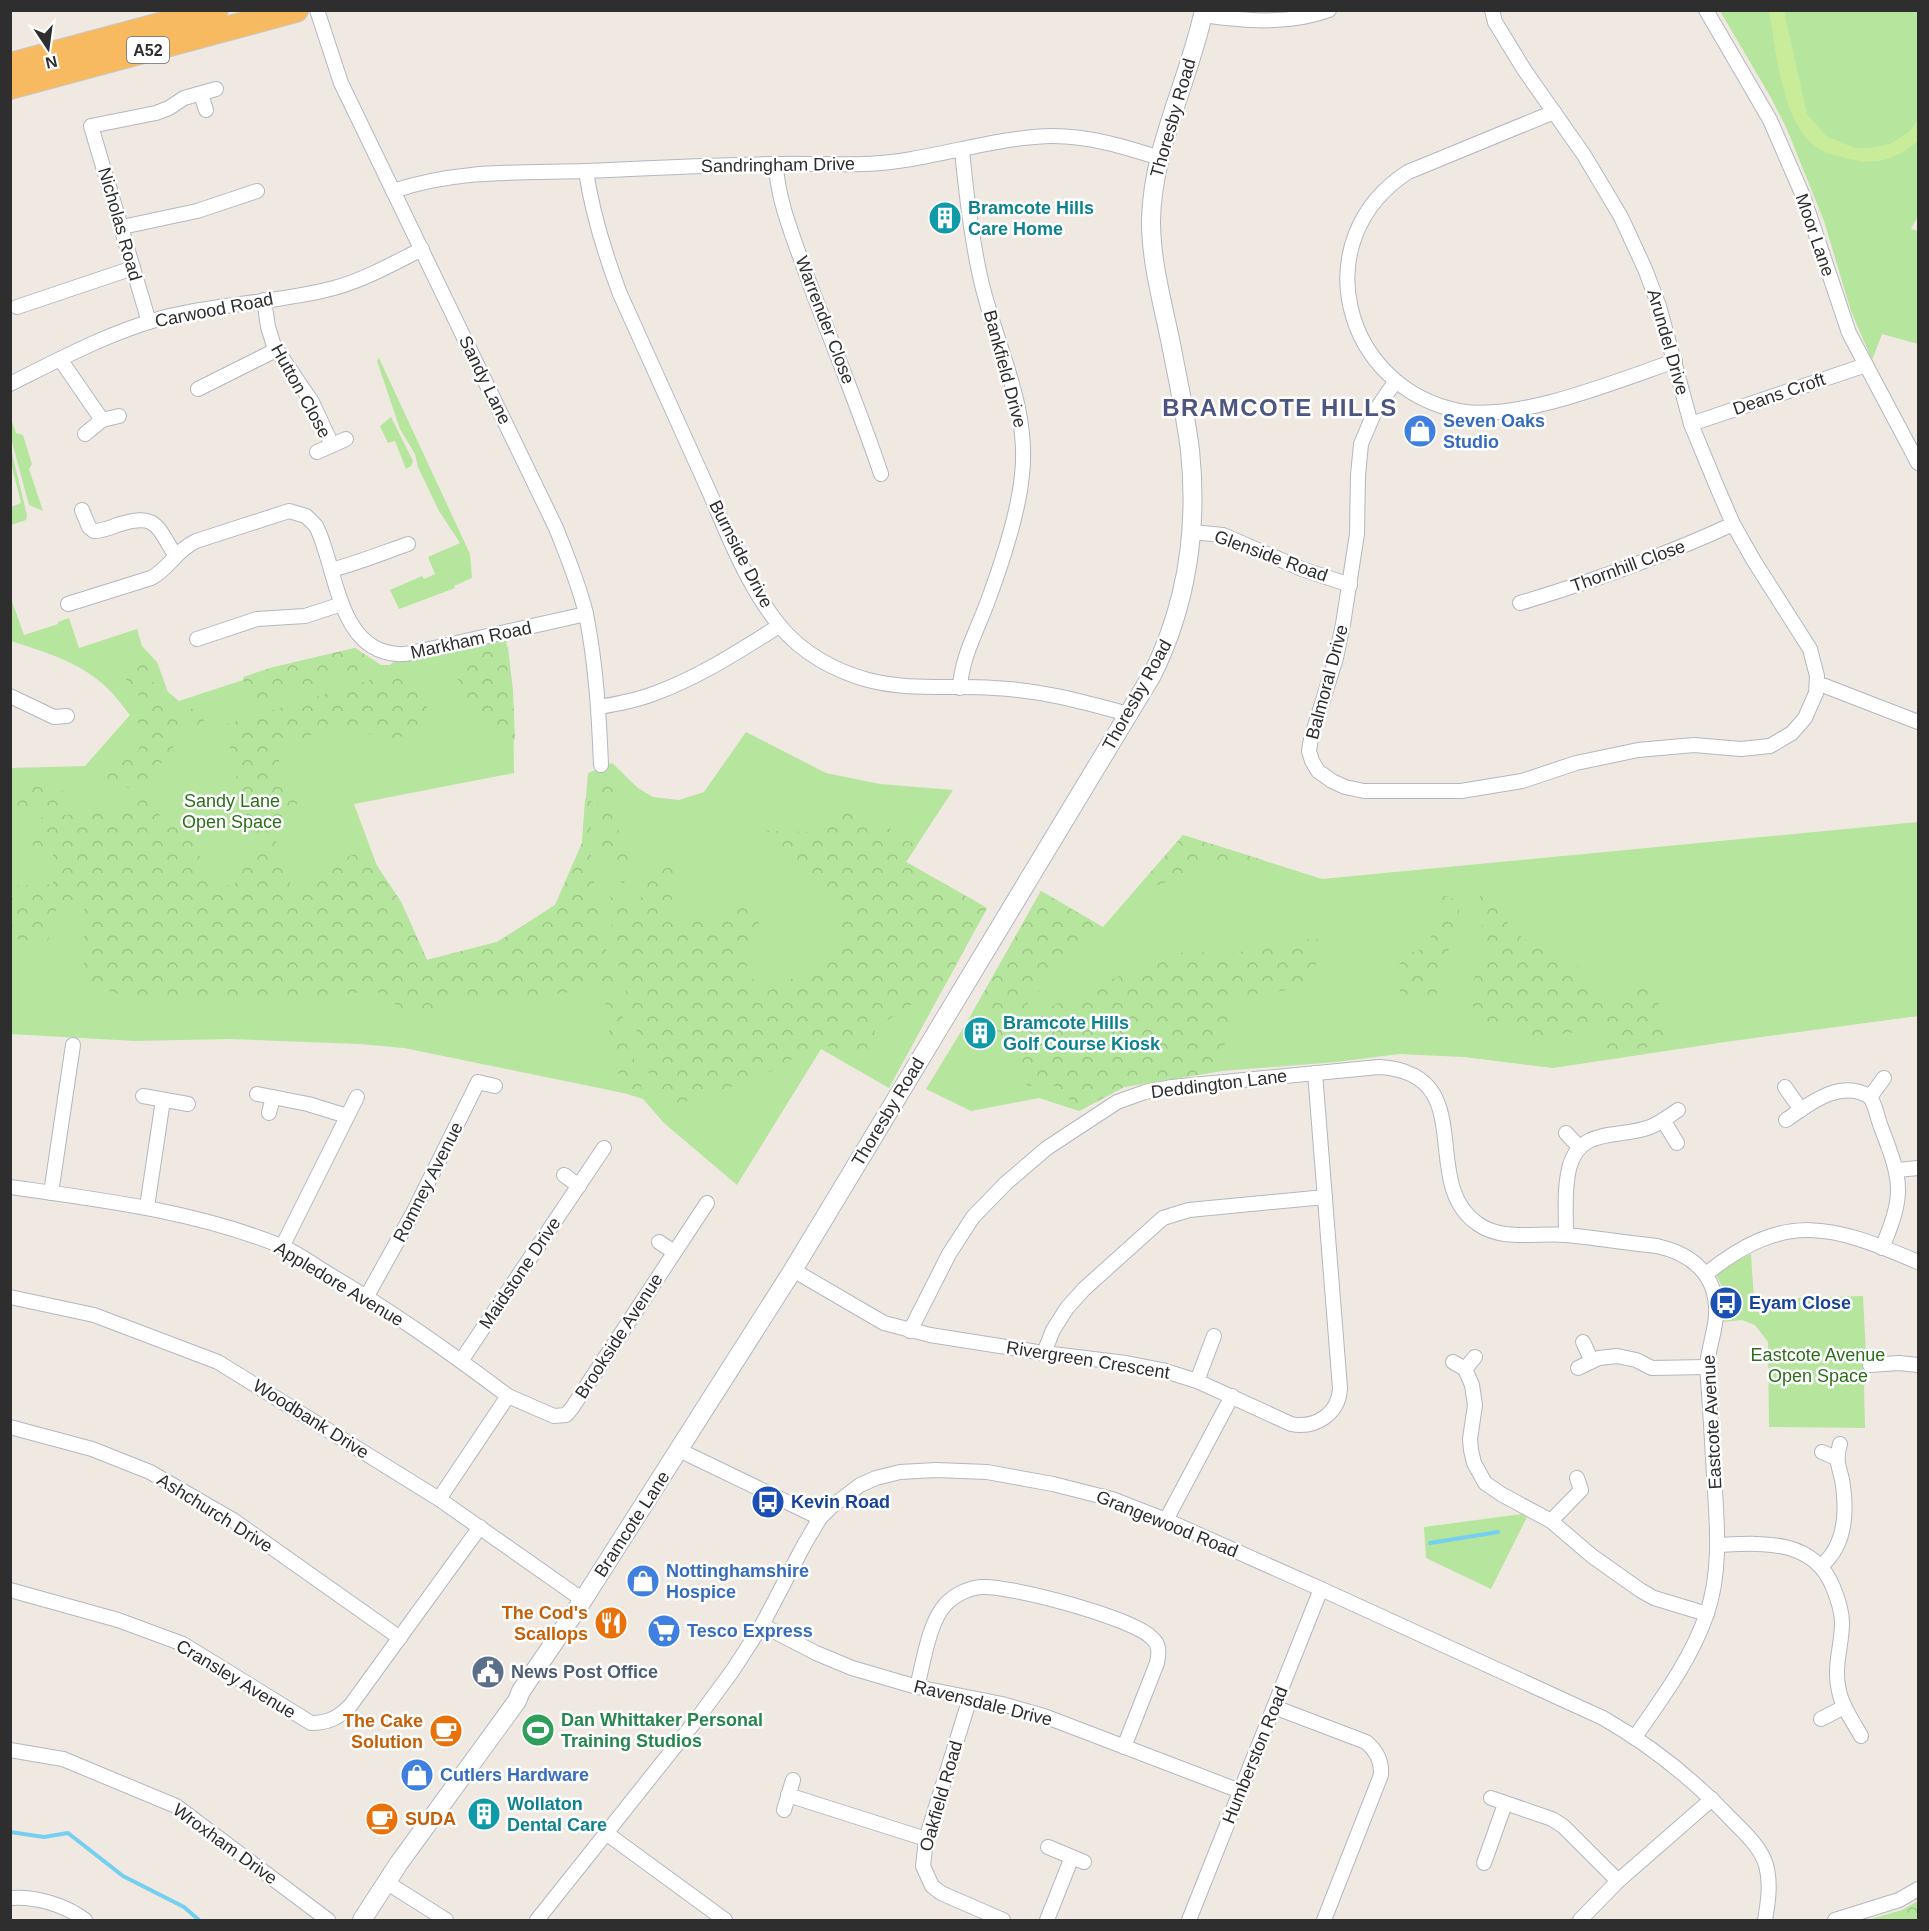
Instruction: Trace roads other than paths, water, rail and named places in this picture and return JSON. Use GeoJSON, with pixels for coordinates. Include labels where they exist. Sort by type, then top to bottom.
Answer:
{"type":"FeatureCollection","features":[{"type":"Feature","properties":{"kind":"highway","name":"A52"},"geometry":{"type":"LineString","coordinates":[[10,65],[216,10]]}},
{"type":"Feature","properties":{"kind":"highway","name":"A52"},"geometry":{"type":"LineString","coordinates":[[10,87],[296,10]]}},
{"type":"Feature","properties":{"kind":"street","name":"Sandy Lane"},"geometry":{"type":"LineString","coordinates":[[317,10],[341,83],[556,528],[574,573],[585,614],[599,707],[601,765]]}},
{"type":"Feature","properties":{"kind":"street"},"geometry":{"type":"LineString","coordinates":[[1203,13],[1270,22],[1314,16],[1329,10]]}},
{"type":"Feature","properties":{"kind":"street","name":"Arundel Drive"},"geometry":{"type":"LineString","coordinates":[[1492,10],[1494,22],[1601,181],[1621,217],[1645,269],[1664,323],[1691,424],[1733,524],[1810,649],[1816,667],[1817,685]]}},
{"type":"Feature","properties":{"kind":"street","name":"Moor Lane"},"geometry":{"type":"LineString","coordinates":[[1706,10],[1780,141],[1807,207],[1843,317],[1918,463]]}},
{"type":"Feature","properties":{"kind":"street","name":"Thoresby Road"},"geometry":{"type":"LineString","coordinates":[[793,1270],[1152,675],[1170,635],[1185,580],[1191,532],[1190,450],[1153,250],[1152,198],[1160,158],[1203,13]]}},
{"type":"Feature","properties":{"kind":"street","name":"Nicholas Road"},"geometry":{"type":"LineString","coordinates":[[149,322],[88,120],[156,113],[184,98],[216,89]]}},
{"type":"Feature","properties":{"kind":"street"},"geometry":{"type":"LineString","coordinates":[[201,94],[206,110]]}},
{"type":"Feature","properties":{"kind":"street"},"geometry":{"type":"LineString","coordinates":[[1554,112],[1408,172],[1384,191],[1364,218],[1357,232],[1348,263],[1348,296],[1353,319],[1362,342],[1375,361],[1395,382],[1416,396],[1462,411],[1515,410],[1675,361]]}},
{"type":"Feature","properties":{"kind":"street","name":"Sandringham Drive"},"geometry":{"type":"LineString","coordinates":[[393,191],[422,181],[480,173],[586,171],[654,166],[866,164],[903,161],[1026,138],[1078,137],[1120,145],[1160,158]]}},
{"type":"Feature","properties":{"kind":"street","name":"Bankfield Drive"},"geometry":{"type":"LineString","coordinates":[[960,688],[962,668],[992,589],[1011,528],[1022,475],[1023,445],[1016,397],[980,276],[970,220],[962,150]]}},
{"type":"Feature","properties":{"kind":"street","name":"Warrender Close"},"geometry":{"type":"LineString","coordinates":[[777,164],[778,186],[801,259],[863,419],[881,474]]}},
{"type":"Feature","properties":{"kind":"street","name":"Burnside Drive"},"geometry":{"type":"LineString","coordinates":[[586,171],[610,268],[620,294],[737,553],[752,583],[779,626],[807,651],[824,662],[843,671],[888,684],[913,687],[1028,690],[1128,714]]}},
{"type":"Feature","properties":{"kind":"street"},"geometry":{"type":"LineString","coordinates":[[122,227],[196,211],[239,205],[257,191]]}},
{"type":"Feature","properties":{"kind":"street","name":"Carwood Road"},"geometry":{"type":"LineString","coordinates":[[10,384],[120,332],[149,322],[221,306],[340,286],[422,249]]}},
{"type":"Feature","properties":{"kind":"street"},"geometry":{"type":"LineString","coordinates":[[17,307],[133,268]]}},
{"type":"Feature","properties":{"kind":"street","name":"Hutton Close"},"geometry":{"type":"LineString","coordinates":[[264,300],[268,327],[276,350],[312,402],[332,445]]}},
{"type":"Feature","properties":{"kind":"street"},"geometry":{"type":"LineString","coordinates":[[198,389],[276,350]]}},
{"type":"Feature","properties":{"kind":"street"},"geometry":{"type":"LineString","coordinates":[[60,359],[102,420]]}},
{"type":"Feature","properties":{"kind":"street","name":"Deans Croft"},"geometry":{"type":"LineString","coordinates":[[1691,424],[1866,365]]}},
{"type":"Feature","properties":{"kind":"street","name":"Balmoral Drive"},"geometry":{"type":"LineString","coordinates":[[1395,382],[1375,411],[1361,444],[1357,534],[1350,585],[1336,658],[1311,739],[1312,761],[1318,771],[1332,782],[1364,791],[1461,791],[1522,781],[1606,756],[1667,746],[1694,745],[1741,749],[1770,746],[1792,733],[1805,718],[1817,685]]}},
{"type":"Feature","properties":{"kind":"street"},"geometry":{"type":"LineString","coordinates":[[85,434],[102,420],[119,416]]}},
{"type":"Feature","properties":{"kind":"street","name":"Hutton Close"},"geometry":{"type":"LineString","coordinates":[[317,452],[346,439]]}},
{"type":"Feature","properties":{"kind":"street"},"geometry":{"type":"LineString","coordinates":[[82,510],[89,528],[94,531],[134,520],[148,520],[156,526],[175,555]]}},
{"type":"Feature","properties":{"kind":"street","name":"Markham Road"},"geometry":{"type":"LineString","coordinates":[[68,604],[151,578],[162,570],[175,555],[196,541],[288,511],[306,516],[316,526],[349,622],[363,639],[376,648],[398,654],[496,636],[585,614]]}},
{"type":"Feature","properties":{"kind":"street","name":"Thornhill Close"},"geometry":{"type":"LineString","coordinates":[[1520,603],[1604,577],[1686,546],[1733,524]]}},
{"type":"Feature","properties":{"kind":"street","name":"Glenside Road"},"geometry":{"type":"LineString","coordinates":[[1191,532],[1223,535],[1302,569],[1350,585]]}},
{"type":"Feature","properties":{"kind":"street"},"geometry":{"type":"LineString","coordinates":[[331,570],[360,563],[385,551],[408,544]]}},
{"type":"Feature","properties":{"kind":"street"},"geometry":{"type":"LineString","coordinates":[[197,639],[257,619],[305,616],[342,603]]}},
{"type":"Feature","properties":{"kind":"street"},"geometry":{"type":"LineString","coordinates":[[599,707],[636,700],[672,687],[711,667],[779,626]]}},
{"type":"Feature","properties":{"kind":"street"},"geometry":{"type":"LineString","coordinates":[[1817,685],[1825,686],[1918,722]]}},
{"type":"Feature","properties":{"kind":"street"},"geometry":{"type":"LineString","coordinates":[[10,696],[58,720]]}},
{"type":"Feature","properties":{"kind":"street"},"geometry":{"type":"LineString","coordinates":[[51,1193],[73,1046]]}},
{"type":"Feature","properties":{"kind":"street","name":"Deddington Lane"},"geometry":{"type":"LineString","coordinates":[[910,1331],[949,1254],[973,1217],[1023,1167],[1117,1102],[1145,1092],[1172,1087],[1379,1067],[1394,1068],[1420,1080],[1434,1095],[1442,1113],[1452,1191],[1469,1217],[1486,1229],[1503,1234],[1566,1234]]}},
{"type":"Feature","properties":{"kind":"street","name":"Rivergreen Crescent"},"geometry":{"type":"LineString","coordinates":[[793,1270],[884,1323],[910,1331],[1162,1370],[1197,1380],[1297,1425],[1322,1420],[1338,1400],[1340,1388],[1315,1073]]}},
{"type":"Feature","properties":{"kind":"street"},"geometry":{"type":"LineString","coordinates":[[1870,1096],[1884,1078]]}},
{"type":"Feature","properties":{"kind":"street","name":"Romney Avenue"},"geometry":{"type":"LineString","coordinates":[[367,1296],[413,1213],[478,1082],[495,1086]]}},
{"type":"Feature","properties":{"kind":"street"},"geometry":{"type":"LineString","coordinates":[[1785,1087],[1801,1110]]}},
{"type":"Feature","properties":{"kind":"street"},"geometry":{"type":"LineString","coordinates":[[1786,1120],[1819,1099],[1838,1091],[1859,1092],[1870,1096],[1897,1170],[1899,1184],[1896,1211],[1882,1248]]}},
{"type":"Feature","properties":{"kind":"street"},"geometry":{"type":"LineString","coordinates":[[257,1094],[308,1104],[347,1116]]}},
{"type":"Feature","properties":{"kind":"street"},"geometry":{"type":"LineString","coordinates":[[143,1096],[188,1104]]}},
{"type":"Feature","properties":{"kind":"street"},"geometry":{"type":"LineString","coordinates":[[269,1113],[273,1097]]}},
{"type":"Feature","properties":{"kind":"street"},"geometry":{"type":"LineString","coordinates":[[282,1247],[357,1097]]}},
{"type":"Feature","properties":{"kind":"street"},"geometry":{"type":"LineString","coordinates":[[147,1207],[163,1100]]}},
{"type":"Feature","properties":{"kind":"street"},"geometry":{"type":"LineString","coordinates":[[1678,1110],[1650,1127],[1594,1138],[1579,1147],[1569,1167],[1567,1180],[1566,1234],[1671,1249],[1696,1264],[1706,1274],[1742,1249],[1776,1234],[1791,1231],[1835,1232],[1918,1262]]}},
{"type":"Feature","properties":{"kind":"street"},"geometry":{"type":"LineString","coordinates":[[1663,1119],[1677,1143]]}},
{"type":"Feature","properties":{"kind":"street"},"geometry":{"type":"LineString","coordinates":[[1566,1133],[1579,1147]]}},
{"type":"Feature","properties":{"kind":"street","name":"Maidstone Drive"},"geometry":{"type":"LineString","coordinates":[[461,1361],[604,1148]]}},
{"type":"Feature","properties":{"kind":"street"},"geometry":{"type":"LineString","coordinates":[[1897,1170],[1918,1168]]}},
{"type":"Feature","properties":{"kind":"street"},"geometry":{"type":"LineString","coordinates":[[564,1175],[579,1186]]}},
{"type":"Feature","properties":{"kind":"street","name":"Appledore Avenue"},"geometry":{"type":"LineString","coordinates":[[10,1187],[147,1207],[222,1226],[282,1247],[367,1296],[508,1396]]}},
{"type":"Feature","properties":{"kind":"street"},"geometry":{"type":"LineString","coordinates":[[1044,1353],[1053,1330],[1067,1308],[1084,1289],[1164,1218],[1189,1210],[1325,1197]]}},
{"type":"Feature","properties":{"kind":"street","name":"Brookside Avenue"},"geometry":{"type":"LineString","coordinates":[[508,1396],[554,1416],[566,1414],[581,1396],[707,1203]]}},
{"type":"Feature","properties":{"kind":"street"},"geometry":{"type":"LineString","coordinates":[[659,1242],[674,1252]]}},
{"type":"Feature","properties":{"kind":"street","name":"Bramcote Lane"},"geometry":{"type":"LineString","coordinates":[[362,1920],[386,1882],[517,1701],[521,1691],[583,1600],[793,1270]]}},
{"type":"Feature","properties":{"kind":"street","name":"Eastcote Avenue"},"geometry":{"type":"LineString","coordinates":[[1635,1737],[1680,1672],[1694,1646],[1707,1614],[1716,1571],[1718,1545],[1707,1352],[1716,1314],[1706,1274]]}},
{"type":"Feature","properties":{"kind":"street","name":"Woodbank Drive"},"geometry":{"type":"LineString","coordinates":[[10,1297],[94,1315],[218,1362],[439,1499],[583,1600]]}},
{"type":"Feature","properties":{"kind":"street"},"geometry":{"type":"LineString","coordinates":[[1197,1380],[1214,1336]]}},
{"type":"Feature","properties":{"kind":"street"},"geometry":{"type":"LineString","coordinates":[[1583,1342],[1592,1361]]}},
{"type":"Feature","properties":{"kind":"street"},"geometry":{"type":"LineString","coordinates":[[1578,1368],[1607,1356],[1636,1360],[1652,1368],[1707,1367]]}},
{"type":"Feature","properties":{"kind":"street"},"geometry":{"type":"LineString","coordinates":[[1475,1357],[1459,1366],[1472,1385],[1475,1405],[1470,1439],[1473,1463],[1485,1483],[1551,1521],[1592,1556],[1640,1590],[1654,1598],[1707,1614]]}},
{"type":"Feature","properties":{"kind":"street"},"geometry":{"type":"LineString","coordinates":[[1870,1365],[1899,1363],[1918,1365]]}},
{"type":"Feature","properties":{"kind":"street"},"geometry":{"type":"LineString","coordinates":[[439,1499],[508,1396]]}},
{"type":"Feature","properties":{"kind":"street"},"geometry":{"type":"LineString","coordinates":[[1166,1520],[1232,1396]]}},
{"type":"Feature","properties":{"kind":"street","name":"Ashchurch Drive"},"geometry":{"type":"LineString","coordinates":[[10,1427],[92,1449],[150,1472],[232,1520],[400,1638]]}},
{"type":"Feature","properties":{"kind":"street"},"geometry":{"type":"LineString","coordinates":[[679,1450],[820,1518]]}},
{"type":"Feature","properties":{"kind":"street"},"geometry":{"type":"LineString","coordinates":[[1821,1566],[1836,1550],[1840,1539],[1844,1502],[1838,1451],[1822,1452]]}},
{"type":"Feature","properties":{"kind":"street","name":"Grangewood Road"},"geometry":{"type":"LineString","coordinates":[[537,1920],[715,1695],[762,1625],[820,1518],[843,1496],[876,1478],[910,1470],[987,1472],[1053,1484],[1112,1499],[1166,1520],[1578,1705],[1635,1737],[1688,1778],[1712,1799],[1759,1849],[1766,1865],[1768,1888],[1765,1920]]}},
{"type":"Feature","properties":{"kind":"street"},"geometry":{"type":"LineString","coordinates":[[1551,1521],[1585,1485]]}},
{"type":"Feature","properties":{"kind":"street","name":"Cransley Avenue"},"geometry":{"type":"LineString","coordinates":[[10,1590],[118,1620],[183,1644],[311,1723],[324,1723],[339,1717],[350,1706],[480,1527]]}},
{"type":"Feature","properties":{"kind":"street"},"geometry":{"type":"LineString","coordinates":[[1718,1545],[1752,1544],[1787,1547],[1821,1566],[1831,1583],[1841,1612],[1842,1636],[1836,1667],[1839,1692],[1844,1707],[1861,1736]]}},
{"type":"Feature","properties":{"kind":"street"},"geometry":{"type":"LineString","coordinates":[[917,1687],[935,1621],[945,1605],[960,1593],[975,1588],[993,1587],[1079,1607],[1146,1633],[1158,1645],[1157,1663],[1124,1747]]}},
{"type":"Feature","properties":{"kind":"street","name":"Humberston Road"},"geometry":{"type":"LineString","coordinates":[[1189,1920],[1321,1589]]}},
{"type":"Feature","properties":{"kind":"street","name":"Ravensdale Drive"},"geometry":{"type":"LineString","coordinates":[[762,1625],[838,1663],[917,1687],[1002,1704],[1044,1716],[1240,1791]]}},
{"type":"Feature","properties":{"kind":"street","name":"Oakfield Road"},"geometry":{"type":"LineString","coordinates":[[970,1698],[926,1839],[922,1857],[923,1866],[932,1886],[941,1893],[1003,1920]]}},
{"type":"Feature","properties":{"kind":"street"},"geometry":{"type":"LineString","coordinates":[[1274,1707],[1366,1742],[1372,1747],[1380,1761],[1381,1775],[1324,1920]]}},
{"type":"Feature","properties":{"kind":"street"},"geometry":{"type":"LineString","coordinates":[[1821,1719],[1844,1707]]}},
{"type":"Feature","properties":{"kind":"street","name":"Wroxham Drive"},"geometry":{"type":"LineString","coordinates":[[10,1750],[63,1759],[176,1806],[328,1920]]}},
{"type":"Feature","properties":{"kind":"street"},"geometry":{"type":"LineString","coordinates":[[784,1810],[793,1780]]}},
{"type":"Feature","properties":{"kind":"street"},"geometry":{"type":"LineString","coordinates":[[788,1795],[926,1839]]}},
{"type":"Feature","properties":{"kind":"street"},"geometry":{"type":"LineString","coordinates":[[1491,1798],[1563,1826],[1618,1881]]}},
{"type":"Feature","properties":{"kind":"street"},"geometry":{"type":"LineString","coordinates":[[1580,1920],[1618,1881],[1712,1799]]}},
{"type":"Feature","properties":{"kind":"street"},"geometry":{"type":"LineString","coordinates":[[1484,1863],[1505,1804]]}},
{"type":"Feature","properties":{"kind":"street"},"geometry":{"type":"LineString","coordinates":[[606,1833],[716,1918]]}},
{"type":"Feature","properties":{"kind":"street"},"geometry":{"type":"LineString","coordinates":[[1475,1843],[1489,1848]]}},
{"type":"Feature","properties":{"kind":"street"},"geometry":{"type":"LineString","coordinates":[[1047,1920],[1078,1860],[1048,1847]]}},
{"type":"Feature","properties":{"kind":"street"},"geometry":{"type":"LineString","coordinates":[[386,1882],[446,1920]]}},
{"type":"Feature","properties":{"kind":"street"},"geometry":{"type":"LineString","coordinates":[[1835,1920],[1899,1899],[1918,1889]]}},
{"type":"Feature","properties":{"kind":"street"},"geometry":{"type":"LineString","coordinates":[[10,1898],[20,1897],[56,1905],[76,1913],[85,1920]]}},
{"type":"Feature","properties":{"kind":"waterway"},"geometry":{"type":"LineString","coordinates":[[1430,1543],[1498,1532]]}},
{"type":"Feature","properties":{"kind":"waterway"},"geometry":{"type":"LineString","coordinates":[[10,1832],[44,1837],[68,1833],[123,1876],[184,1907],[199,1920]]}},
{"type":"Feature","properties":{"kind":"place","name":"Bramcote Hills Care Home"},"geometry":{"type":"Point","coordinates":[945,218]}},
{"type":"Feature","properties":{"kind":"place","name":"Seven Oaks Studio"},"geometry":{"type":"Point","coordinates":[1420,431]}},
{"type":"Feature","properties":{"kind":"place","name":"Bramcote Hills Golf Course Kiosk"},"geometry":{"type":"Point","coordinates":[980,1033]}},
{"type":"Feature","properties":{"kind":"place","name":"Eyam Close"},"geometry":{"type":"Point","coordinates":[1726,1303]}},
{"type":"Feature","properties":{"kind":"place","name":"Kevin Road"},"geometry":{"type":"Point","coordinates":[768,1502]}},
{"type":"Feature","properties":{"kind":"place","name":"Nottinghamshire Hospice"},"geometry":{"type":"Point","coordinates":[643,1581]}},
{"type":"Feature","properties":{"kind":"place","name":"The Cod's Scallops"},"geometry":{"type":"Point","coordinates":[611,1623]}},
{"type":"Feature","properties":{"kind":"place","name":"Tesco Express"},"geometry":{"type":"Point","coordinates":[664,1631]}},
{"type":"Feature","properties":{"kind":"place","name":"News Post Office"},"geometry":{"type":"Point","coordinates":[488,1672]}},
{"type":"Feature","properties":{"kind":"place","name":"Dan Whittaker Personal Training Studios"},"geometry":{"type":"Point","coordinates":[538,1730]}},
{"type":"Feature","properties":{"kind":"place","name":"The Cake Solution"},"geometry":{"type":"Point","coordinates":[446,1731]}},
{"type":"Feature","properties":{"kind":"place","name":"Cutlers Hardware"},"geometry":{"type":"Point","coordinates":[417,1775]}},
{"type":"Feature","properties":{"kind":"place","name":"Wollaton Dental Care"},"geometry":{"type":"Point","coordinates":[484,1814]}},
{"type":"Feature","properties":{"kind":"place","name":"SUDA"},"geometry":{"type":"Point","coordinates":[382,1819]}},
{"type":"Feature","properties":{"kind":"district","name":"BRAMCOTE HILLS"},"geometry":{"type":"Point","coordinates":[1280,407]}},
{"type":"Feature","properties":{"kind":"park label","name":"Sandy Lane Open Space"},"geometry":{"type":"Point","coordinates":[232,811]}},
{"type":"Feature","properties":{"kind":"park label","name":"Eastcote Avenue Open Space"},"geometry":{"type":"Point","coordinates":[1818,1365]}}]}
